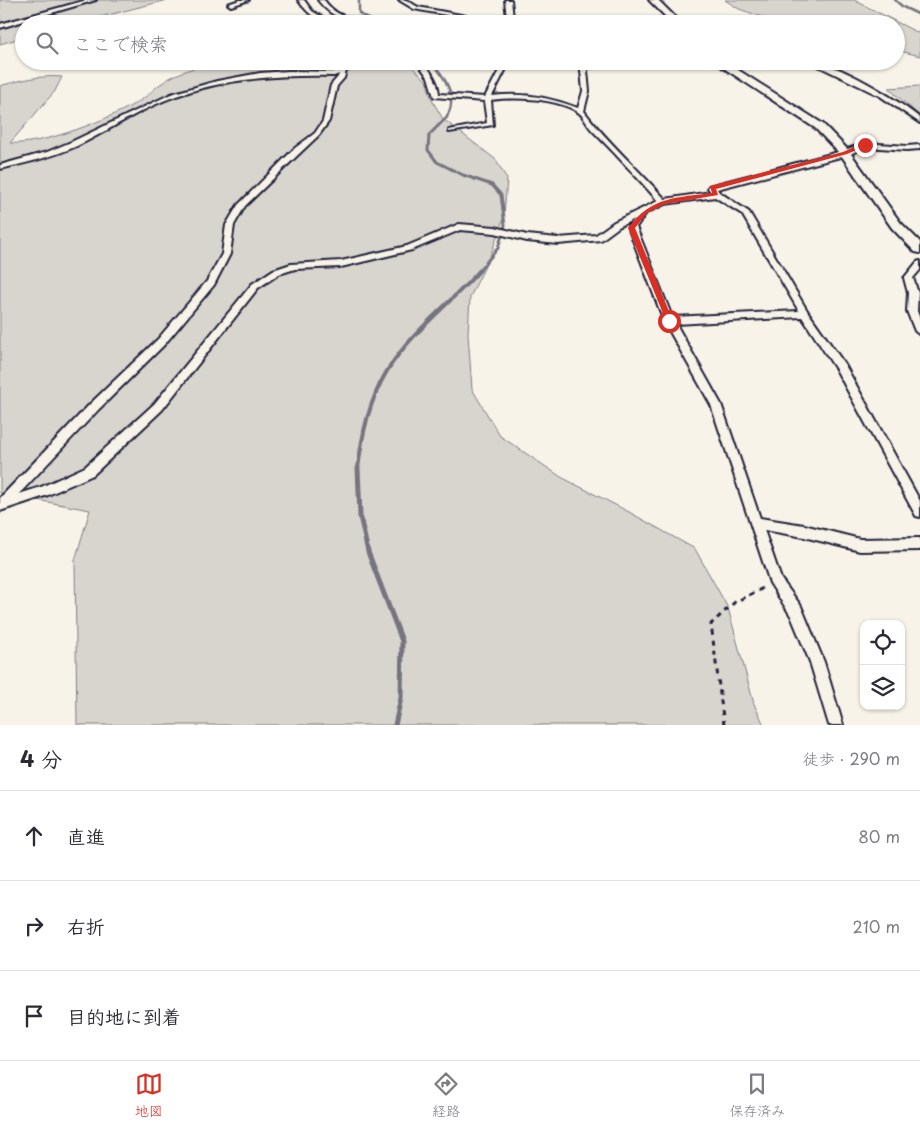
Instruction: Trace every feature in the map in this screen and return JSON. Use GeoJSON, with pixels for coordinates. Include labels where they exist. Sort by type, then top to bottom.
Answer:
{"type":"FeatureCollection","features":[{"type":"Feature","properties":{"kind":"street"},"geometry":{"type":"LineString","coordinates":[[39,15],[93,0]]}},
{"type":"Feature","properties":{"kind":"street"},"geometry":{"type":"LineString","coordinates":[[231,4],[246,0]]}},
{"type":"Feature","properties":{"kind":"street"},"geometry":{"type":"LineString","coordinates":[[301,0],[310,12],[315,15]]}},
{"type":"Feature","properties":{"kind":"street"},"geometry":{"type":"LineString","coordinates":[[321,0],[325,7],[334,15]]}},
{"type":"Feature","properties":{"kind":"street"},"geometry":{"type":"LineString","coordinates":[[402,0],[416,8],[454,15]]}},
{"type":"Feature","properties":{"kind":"street"},"geometry":{"type":"LineString","coordinates":[[508,0],[510,15]]}},
{"type":"Feature","properties":{"kind":"street"},"geometry":{"type":"LineString","coordinates":[[654,0],[669,15]]}},
{"type":"Feature","properties":{"kind":"street"},"geometry":{"type":"LineString","coordinates":[[0,26],[15,22]]}},
{"type":"Feature","properties":{"kind":"street"},"geometry":{"type":"LineString","coordinates":[[0,167],[50,154],[146,107],[173,96],[217,83],[260,75],[289,73],[334,74],[343,70]]}},
{"type":"Feature","properties":{"kind":"street"},"geometry":{"type":"LineString","coordinates":[[0,506],[94,406],[160,342],[211,283],[226,254],[230,225],[242,205],[317,134],[326,122],[334,85],[340,78],[343,70]]}},
{"type":"Feature","properties":{"kind":"street"},"geometry":{"type":"LineString","coordinates":[[426,70],[433,79],[436,87],[436,96],[487,99],[523,96],[557,102],[581,111],[592,126],[663,202]]}},
{"type":"Feature","properties":{"kind":"street"},"geometry":{"type":"LineString","coordinates":[[451,131],[491,124],[487,99],[494,90],[496,81],[502,70]]}},
{"type":"Feature","properties":{"kind":"street"},"geometry":{"type":"LineString","coordinates":[[581,111],[586,91],[584,70]]}},
{"type":"Feature","properties":{"kind":"street"},"geometry":{"type":"LineString","coordinates":[[731,70],[819,126],[845,153],[896,225],[920,249]]}},
{"type":"Feature","properties":{"kind":"street"},"geometry":{"type":"LineString","coordinates":[[834,70],[895,102],[920,121]]}},
{"type":"Feature","properties":{"kind":"street"},"geometry":{"type":"LineString","coordinates":[[920,147],[865,145],[845,153],[712,188],[716,194],[745,212],[804,314],[840,368],[920,512]]}},
{"type":"Feature","properties":{"kind":"street"},"geometry":{"type":"LineString","coordinates":[[0,506],[44,492],[89,470],[158,407],[255,286],[276,272],[294,266],[341,264],[410,248],[459,228],[495,230],[527,238],[558,241],[590,240],[598,238],[617,224],[663,202],[716,194]]}},
{"type":"Feature","properties":{"kind":"street"},"geometry":{"type":"LineString","coordinates":[[645,212],[632,228],[669,321],[716,404],[776,583],[796,611],[817,662],[836,725]]}},
{"type":"Feature","properties":{"kind":"street"},"geometry":{"type":"LineString","coordinates":[[920,264],[908,278],[913,293],[912,312],[920,331]]}},
{"type":"Feature","properties":{"kind":"street"},"geometry":{"type":"LineString","coordinates":[[669,321],[804,314]]}},
{"type":"Feature","properties":{"kind":"street"},"geometry":{"type":"LineString","coordinates":[[755,523],[804,531],[860,545],[920,544]]}},
{"type":"Feature","properties":{"kind":"path"},"geometry":{"type":"LineString","coordinates":[[724,725],[711,624],[727,606],[756,590],[776,583]]}},
{"type":"Feature","properties":{"kind":"shaded area"},"geometry":{"type":"Polygon","coordinates":[[[0,0],[167,0],[108,15],[15,15],[15,40],[0,44],[0,0]]]}},
{"type":"Feature","properties":{"kind":"shaded area"},"geometry":{"type":"Polygon","coordinates":[[[725,0],[854,0],[883,15],[756,15],[739,9],[725,0]]]}},
{"type":"Feature","properties":{"kind":"shaded area"},"geometry":{"type":"Polygon","coordinates":[[[905,26],[920,34],[920,56],[905,52],[905,26]]]}},
{"type":"Feature","properties":{"kind":"shaded area"},"geometry":{"type":"Polygon","coordinates":[[[188,70],[415,70],[426,80],[432,100],[443,119],[495,159],[507,179],[504,216],[491,254],[470,297],[468,334],[472,389],[500,436],[561,477],[695,549],[728,608],[754,704],[764,725],[77,725],[75,560],[90,510],[0,493],[0,86],[31,78],[62,77],[55,91],[10,143],[24,143],[58,135],[113,115],[141,100],[172,77],[188,70]]]}},
{"type":"Feature","properties":{"kind":"shaded area"},"geometry":{"type":"Polygon","coordinates":[[[920,86],[920,116],[888,88],[920,86]]]}},
{"type":"Feature","properties":{"kind":"waterway"},"geometry":{"type":"LineString","coordinates":[[359,0],[359,13],[362,15]]}},
{"type":"Feature","properties":{"kind":"waterway"},"geometry":{"type":"LineString","coordinates":[[895,0],[903,7],[920,15]]}},
{"type":"Feature","properties":{"kind":"waterway"},"geometry":{"type":"LineString","coordinates":[[438,70],[451,95],[450,110],[446,118]]}},
{"type":"Feature","properties":{"kind":"waterway"},"geometry":{"type":"LineString","coordinates":[[446,118],[429,135],[428,150],[437,162],[463,175],[492,185],[501,195],[505,225],[498,248],[479,271]]}},
{"type":"Feature","properties":{"kind":"waterway"},"geometry":{"type":"LineString","coordinates":[[358,469],[367,418],[375,394],[387,371],[407,344],[480,270]]}},
{"type":"Feature","properties":{"kind":"waterway"},"geometry":{"type":"LineString","coordinates":[[358,469],[360,516],[368,552],[402,641],[401,698],[395,725]]}},
{"type":"Feature","properties":{"kind":"route"},"geometry":{"type":"LineString","coordinates":[[669,321],[632,228],[645,212],[663,202],[716,194],[712,188],[845,153],[865,145]]}}]}
